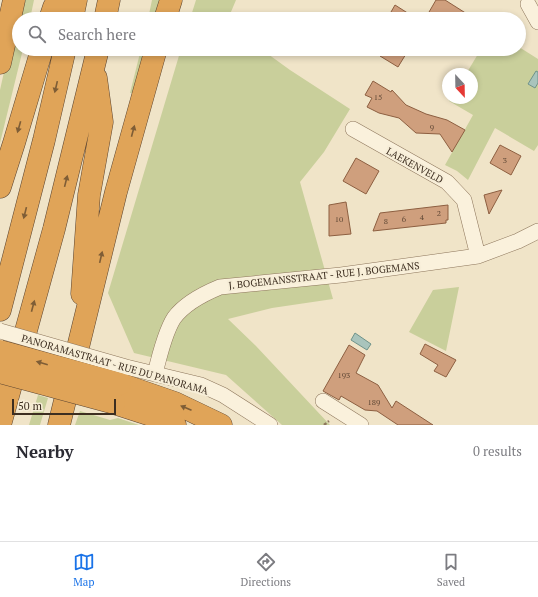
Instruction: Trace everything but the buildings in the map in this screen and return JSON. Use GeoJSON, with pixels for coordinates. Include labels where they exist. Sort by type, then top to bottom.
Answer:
{"type":"FeatureCollection","features":[{"type":"Feature","properties":{"kind":"highway"},"geometry":{"type":"LineString","coordinates":[[0,63],[14,0]]}},
{"type":"Feature","properties":{"kind":"highway"},"geometry":{"type":"LineString","coordinates":[[52,12],[59,0]]}},
{"type":"Feature","properties":{"kind":"highway"},"geometry":{"type":"LineString","coordinates":[[73,12],[76,0]]}},
{"type":"Feature","properties":{"kind":"highway"},"geometry":{"type":"LineString","coordinates":[[107,12],[110,0]]}},
{"type":"Feature","properties":{"kind":"highway"},"geometry":{"type":"LineString","coordinates":[[168,12],[172,0]]}},
{"type":"Feature","properties":{"kind":"highway"},"geometry":{"type":"LineString","coordinates":[[0,186],[40,56]]}},
{"type":"Feature","properties":{"kind":"highway"},"geometry":{"type":"LineString","coordinates":[[0,310],[44,140],[63,56]]}},
{"type":"Feature","properties":{"kind":"highway"},"geometry":{"type":"LineString","coordinates":[[59,425],[116,192],[154,56]]}},
{"type":"Feature","properties":{"kind":"highway"},"geometry":{"type":"LineString","coordinates":[[81,335],[83,273],[89,195],[102,122],[96,57]]}},
{"type":"Feature","properties":{"kind":"highway"},"geometry":{"type":"LineString","coordinates":[[0,425],[54,230],[96,57]]}},
{"type":"Feature","properties":{"kind":"highway"},"geometry":{"type":"LineString","coordinates":[[0,351],[120,385],[175,403],[221,425]]}},
{"type":"Feature","properties":{"kind":"highway"},"geometry":{"type":"LineString","coordinates":[[0,372],[120,385],[157,417],[175,425]]}},
{"type":"Feature","properties":{"kind":"street"},"geometry":{"type":"LineString","coordinates":[[528,4],[538,22]]}},
{"type":"Feature","properties":{"kind":"street","name":"LAEKENVELD"},"geometry":{"type":"LineString","coordinates":[[353,130],[446,182],[454,188],[464,200],[478,256]]}},
{"type":"Feature","properties":{"kind":"street","name":"J. BOGEMANSSTRAAT - RUE J. BOGEMANS"},"geometry":{"type":"LineString","coordinates":[[155,374],[164,341],[174,318],[190,303],[203,294],[220,287],[341,275],[478,256],[518,241],[538,231]]}},
{"type":"Feature","properties":{"kind":"street","name":"PANORAMASTRAAT - RUE DU PANORAMA"},"geometry":{"type":"LineString","coordinates":[[0,331],[120,385],[155,374],[200,385],[223,395],[270,425]]}},
{"type":"Feature","properties":{"kind":"street"},"geometry":{"type":"LineString","coordinates":[[323,401],[361,425]]}},
{"type":"Feature","properties":{"kind":"green space"},"geometry":{"type":"Polygon","coordinates":[[[20,0],[34,0],[31,12],[17,12],[20,0]]]}},
{"type":"Feature","properties":{"kind":"green space"},"geometry":{"type":"Polygon","coordinates":[[[152,0],[164,0],[160,12],[149,12],[152,0]]]}},
{"type":"Feature","properties":{"kind":"green space"},"geometry":{"type":"Polygon","coordinates":[[[196,0],[236,0],[231,12],[192,12],[196,0]]]}},
{"type":"Feature","properties":{"kind":"green space"},"geometry":{"type":"Polygon","coordinates":[[[12,36],[12,56],[21,56],[0,143],[0,90],[12,36]]]}},
{"type":"Feature","properties":{"kind":"green space"},"geometry":{"type":"Polygon","coordinates":[[[526,51],[538,59],[538,145],[534,151],[495,128],[468,180],[457,171],[445,165],[473,115],[454,104],[478,104],[478,68],[470,68],[477,56],[526,56],[526,51]]]}},
{"type":"Feature","properties":{"kind":"green space"},"geometry":{"type":"Polygon","coordinates":[[[139,56],[147,56],[136,93],[130,93],[139,56]]]}},
{"type":"Feature","properties":{"kind":"green space"},"geometry":{"type":"Polygon","coordinates":[[[179,56],[271,56],[350,109],[324,152],[300,182],[333,299],[272,308],[228,319],[256,346],[330,425],[282,425],[226,375],[134,353],[108,293],[179,56]]]}},
{"type":"Feature","properties":{"kind":"green space"},"geometry":{"type":"Polygon","coordinates":[[[459,287],[446,351],[409,332],[433,290],[459,287]]]}},
{"type":"Feature","properties":{"kind":"green space"},"geometry":{"type":"Polygon","coordinates":[[[38,395],[48,398],[40,425],[29,425],[38,395]]]}},
{"type":"Feature","properties":{"kind":"green space"},"geometry":{"type":"Polygon","coordinates":[[[80,411],[110,420],[118,418],[139,425],[75,425],[80,411]]]}},
{"type":"Feature","properties":{"kind":"water"},"geometry":{"type":"Polygon","coordinates":[[[536,71],[538,72],[538,83],[535,88],[528,84],[536,71]]]}},
{"type":"Feature","properties":{"kind":"water"},"geometry":{"type":"Polygon","coordinates":[[[355,333],[371,344],[367,350],[351,340],[355,333]]]}}]}
